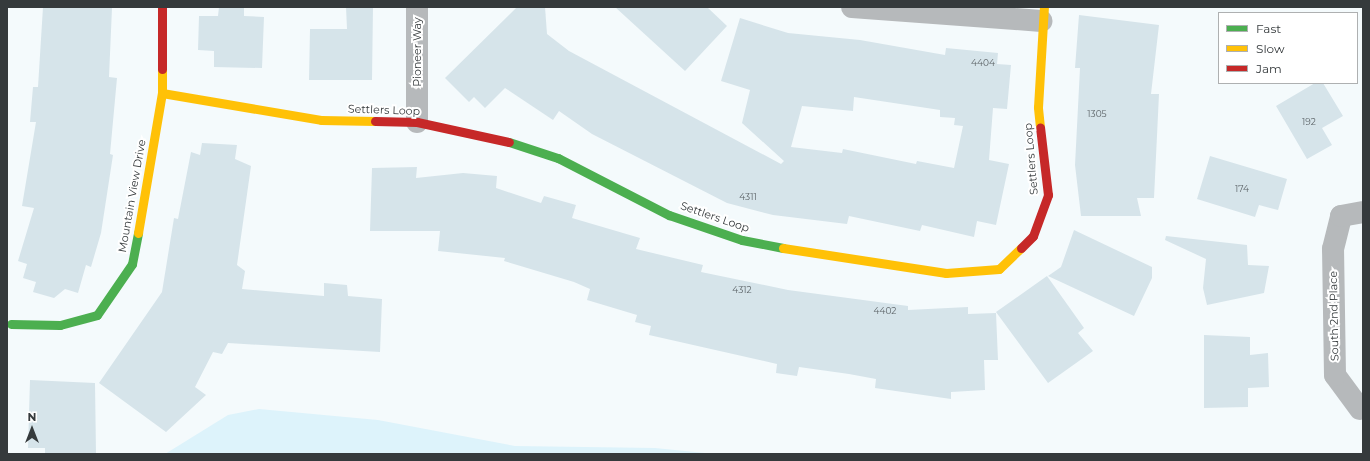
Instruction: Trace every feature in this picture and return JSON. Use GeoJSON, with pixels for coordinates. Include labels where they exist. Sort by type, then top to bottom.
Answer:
{"type":"FeatureCollection","features":[{"type":"Feature","properties":{"kind":"street","name":"Mountain View Drive"},"geometry":{"type":"LineString","coordinates":[[11,324],[60,324],[97,315],[115,293],[132,264],[139,232],[162,93],[162,7]]}},
{"type":"Feature","properties":{"kind":"street","name":"Pioneer Way"},"geometry":{"type":"LineString","coordinates":[[417,7],[417,122]]}},
{"type":"Feature","properties":{"kind":"street"},"geometry":{"type":"LineString","coordinates":[[852,7],[1042,14]]}},
{"type":"Feature","properties":{"kind":"street","name":"Settlers Loop"},"geometry":{"type":"LineString","coordinates":[[162,93],[321,120],[417,122],[495,137],[558,158],[669,215],[742,240],[830,257],[946,273],[999,269],[1033,236],[1048,195],[1038,107],[1042,14]]}},
{"type":"Feature","properties":{"kind":"street","name":"South 2nd Place"},"geometry":{"type":"LineString","coordinates":[[1360,409],[1335,375],[1333,249],[1341,216],[1363,212]]}},
{"type":"Feature","properties":{"kind":"shaded area"},"geometry":{"type":"Polygon","coordinates":[[[259,409],[378,420],[515,446],[655,448],[715,454],[165,454],[228,415],[259,409]]]}},
{"type":"Feature","properties":{"kind":"building"},"geometry":{"type":"Polygon","coordinates":[[[43,7],[112,8],[109,77],[117,78],[110,154],[113,155],[101,233],[91,267],[86,265],[78,293],[65,289],[54,298],[33,292],[36,282],[23,278],[27,264],[18,261],[34,208],[22,206],[36,122],[30,122],[33,87],[38,87],[43,7]]]}},
{"type":"Feature","properties":{"kind":"building"},"geometry":{"type":"Polygon","coordinates":[[[219,7],[244,7],[244,16],[264,17],[262,68],[214,67],[214,51],[198,50],[199,16],[218,16],[219,7]]]}},
{"type":"Feature","properties":{"kind":"building"},"geometry":{"type":"Polygon","coordinates":[[[346,7],[373,7],[372,80],[309,80],[310,29],[347,29],[346,7]]]}},
{"type":"Feature","properties":{"kind":"building"},"geometry":{"type":"Polygon","coordinates":[[[517,7],[545,7],[547,34],[569,51],[781,164],[784,161],[742,123],[750,90],[721,81],[740,18],[788,33],[860,40],[945,55],[946,48],[998,53],[997,64],[1011,65],[1007,109],[993,108],[989,160],[1009,164],[996,225],[977,221],[974,237],[922,225],[920,231],[849,216],[847,224],[773,215],[727,203],[592,134],[559,111],[553,120],[505,88],[485,108],[474,97],[469,102],[445,78],[517,7]],[[854,97],[853,111],[802,106],[791,147],[842,153],[843,149],[916,164],[917,161],[954,168],[963,126],[954,125],[955,118],[940,117],[940,110],[854,97]]]}},
{"type":"Feature","properties":{"kind":"building"},"geometry":{"type":"Polygon","coordinates":[[[615,7],[707,7],[727,26],[685,71],[615,7]]]}},
{"type":"Feature","properties":{"kind":"building"},"geometry":{"type":"Polygon","coordinates":[[[1079,15],[1159,25],[1151,94],[1159,94],[1154,198],[1137,198],[1141,216],[1081,216],[1075,165],[1080,68],[1075,68],[1079,15]]]}},
{"type":"Feature","properties":{"kind":"building"},"geometry":{"type":"Polygon","coordinates":[[[1313,84],[1324,84],[1343,116],[1322,128],[1332,145],[1307,159],[1276,106],[1313,84]]]}},
{"type":"Feature","properties":{"kind":"building"},"geometry":{"type":"Polygon","coordinates":[[[202,143],[237,145],[235,159],[251,166],[237,265],[245,271],[242,289],[324,296],[324,283],[347,285],[348,296],[382,299],[380,352],[228,343],[222,354],[213,352],[195,387],[206,395],[166,432],[99,383],[162,292],[174,218],[178,219],[191,152],[200,155],[202,143]]]}},
{"type":"Feature","properties":{"kind":"building"},"geometry":{"type":"Polygon","coordinates":[[[1210,156],[1287,179],[1278,210],[1259,205],[1255,217],[1197,199],[1210,156]]]}},
{"type":"Feature","properties":{"kind":"building"},"geometry":{"type":"Polygon","coordinates":[[[417,167],[416,178],[463,173],[497,176],[496,188],[541,203],[544,196],[576,205],[572,218],[640,238],[636,249],[703,265],[701,272],[788,290],[908,306],[908,310],[968,307],[968,314],[996,313],[998,360],[984,360],[985,390],[951,392],[951,399],[875,388],[876,379],[849,374],[799,367],[797,376],[776,373],[777,364],[649,335],[651,326],[635,322],[637,315],[587,300],[590,289],[574,282],[504,261],[505,258],[438,251],[440,231],[370,231],[372,168],[417,167]]]}},
{"type":"Feature","properties":{"kind":"building"},"geometry":{"type":"Polygon","coordinates":[[[1074,230],[1152,267],[1152,278],[1134,316],[1048,276],[1061,267],[1074,230]]]}},
{"type":"Feature","properties":{"kind":"building"},"geometry":{"type":"Polygon","coordinates":[[[1166,236],[1247,245],[1248,265],[1269,266],[1264,293],[1207,305],[1203,288],[1206,259],[1165,240],[1166,236]]]}},
{"type":"Feature","properties":{"kind":"building"},"geometry":{"type":"Polygon","coordinates":[[[1047,276],[1084,328],[1078,333],[1093,351],[1048,383],[996,312],[1047,276]]]}},
{"type":"Feature","properties":{"kind":"building"},"geometry":{"type":"Polygon","coordinates":[[[1204,335],[1250,337],[1250,355],[1268,353],[1269,387],[1248,388],[1248,407],[1204,408],[1204,335]]]}},
{"type":"Feature","properties":{"kind":"building"},"geometry":{"type":"Polygon","coordinates":[[[30,380],[95,383],[96,454],[45,454],[45,448],[28,448],[30,380]]]}},
{"type":"Feature","properties":{"kind":"traffic: fast"},"geometry":{"type":"LineString","coordinates":[[509,142],[558,158],[669,215],[742,240],[783,248]]}},
{"type":"Feature","properties":{"kind":"traffic: fast"},"geometry":{"type":"LineString","coordinates":[[11,324],[60,325],[97,315],[132,264],[138,233]]}},
{"type":"Feature","properties":{"kind":"traffic: slow"},"geometry":{"type":"LineString","coordinates":[[1040,127],[1038,107],[1044,7]]}},
{"type":"Feature","properties":{"kind":"traffic: slow"},"geometry":{"type":"LineString","coordinates":[[138,233],[162,93],[162,69]]}},
{"type":"Feature","properties":{"kind":"traffic: slow"},"geometry":{"type":"LineString","coordinates":[[162,93],[321,120],[375,121]]}},
{"type":"Feature","properties":{"kind":"traffic: slow"},"geometry":{"type":"LineString","coordinates":[[783,248],[946,273],[999,269],[1021,248]]}},
{"type":"Feature","properties":{"kind":"traffic: jam"},"geometry":{"type":"LineString","coordinates":[[162,7],[162,69]]}},
{"type":"Feature","properties":{"kind":"traffic: jam"},"geometry":{"type":"LineString","coordinates":[[375,121],[417,122],[509,142]]}},
{"type":"Feature","properties":{"kind":"traffic: jam"},"geometry":{"type":"LineString","coordinates":[[1021,248],[1033,236],[1048,195],[1040,127]]}}]}
